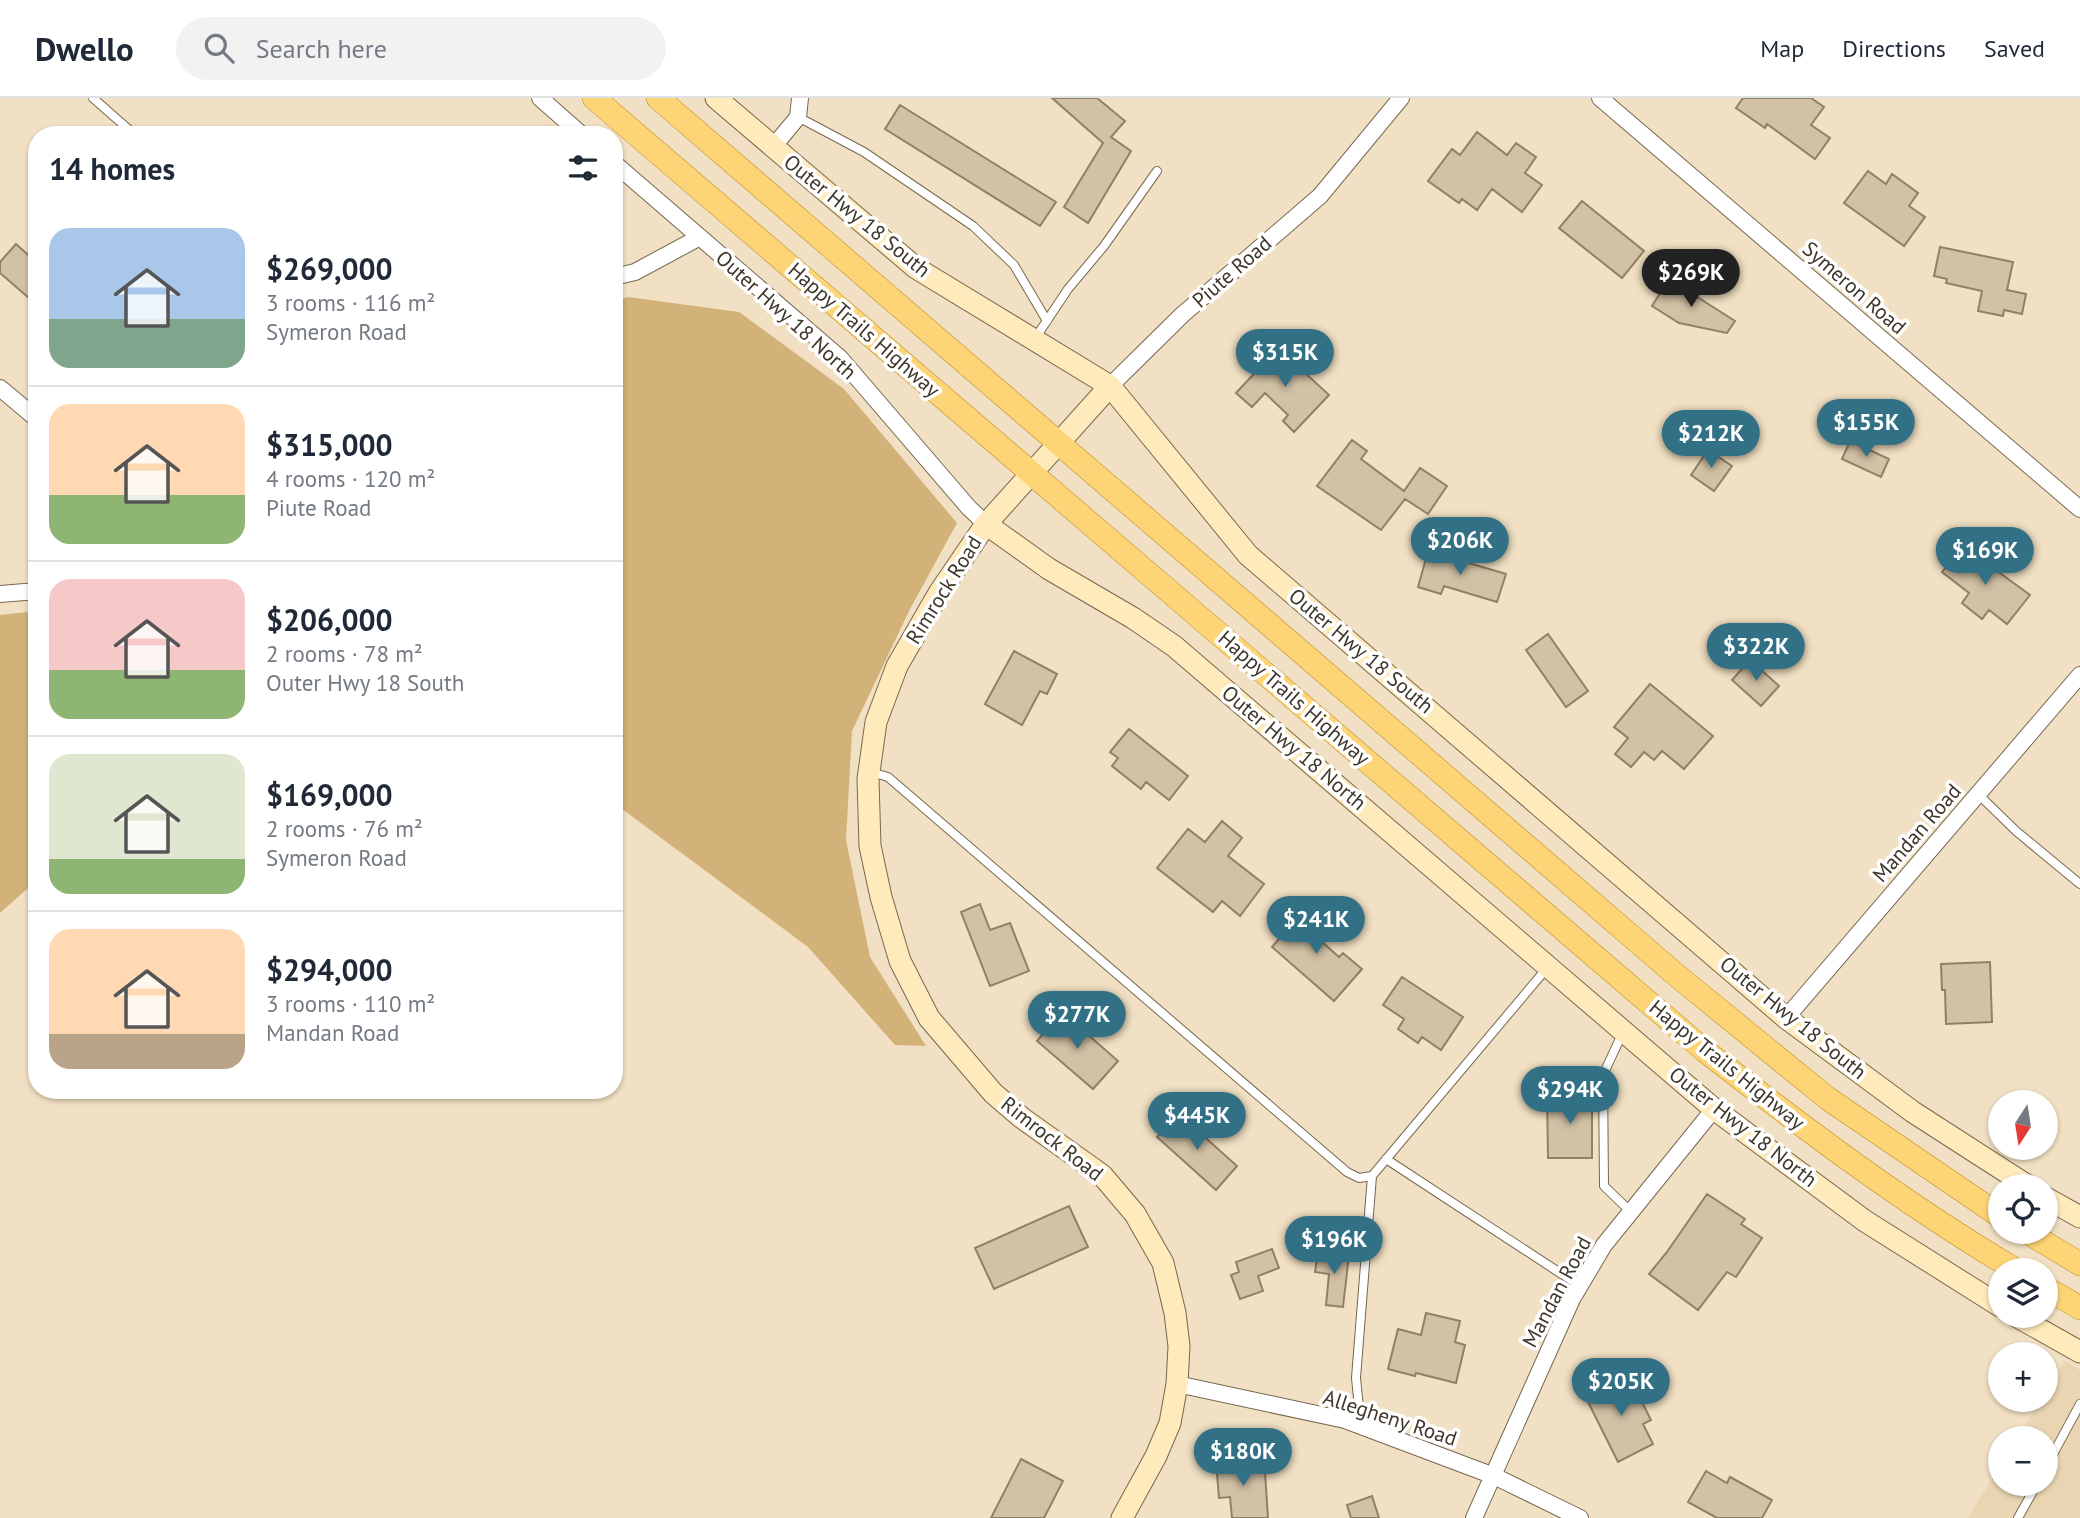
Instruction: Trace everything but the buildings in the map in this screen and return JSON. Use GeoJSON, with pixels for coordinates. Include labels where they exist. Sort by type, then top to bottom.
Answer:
{"type":"FeatureCollection","features":[{"type":"Feature","properties":{"kind":"main road","name":"Happy Trails Highway"},"geometry":{"type":"LineString","coordinates":[[594,98],[1704,1050],[1804,1128],[1892,1191],[1997,1258]]}},
{"type":"Feature","properties":{"kind":"main road","name":"Happy Trails Highway"},"geometry":{"type":"LineString","coordinates":[[658,98],[1675,974],[1828,1098],[1988,1208]]}},
{"type":"Feature","properties":{"kind":"main road"},"geometry":{"type":"LineString","coordinates":[[2047,1244],[2080,1264]]}},
{"type":"Feature","properties":{"kind":"main road"},"geometry":{"type":"LineString","coordinates":[[2058,1296],[2080,1308]]}},
{"type":"Feature","properties":{"kind":"street"},"geometry":{"type":"LineString","coordinates":[[540,98],[572,126]]}},
{"type":"Feature","properties":{"kind":"street","name":"Outer Hwy 18 South"},"geometry":{"type":"LineString","coordinates":[[716,98],[916,268],[1110,386],[1248,555],[1786,1018],[1913,1112],[2009,1174]]}},
{"type":"Feature","properties":{"kind":"street"},"geometry":{"type":"LineString","coordinates":[[773,148],[798,117],[800,98]]}},
{"type":"Feature","properties":{"kind":"street","name":"Piute Road"},"geometry":{"type":"LineString","coordinates":[[1058,443],[1110,386],[1182,316],[1320,196],[1401,98]]}},
{"type":"Feature","properties":{"kind":"street","name":"Symeron Road"},"geometry":{"type":"LineString","coordinates":[[1600,98],[2080,509]]}},
{"type":"Feature","properties":{"kind":"street","name":"Outer Hwy 18 North"},"geometry":{"type":"LineString","coordinates":[[623,171],[840,358],[969,508],[986,524],[1049,569],[1133,618],[1174,646],[1714,1109],[1865,1221],[1988,1298]]}},
{"type":"Feature","properties":{"kind":"street"},"geometry":{"type":"LineString","coordinates":[[623,275],[635,272],[700,237]]}},
{"type":"Feature","properties":{"kind":"street"},"geometry":{"type":"LineString","coordinates":[[0,388],[28,411]]}},
{"type":"Feature","properties":{"kind":"street","name":"Rimrock Road"},"geometry":{"type":"LineString","coordinates":[[1058,443],[986,524],[939,593],[897,666],[876,722],[869,771],[870,846],[881,897],[900,961],[929,1018],[993,1093],[1022,1118],[1102,1175],[1135,1214],[1163,1263],[1175,1313],[1179,1346],[1177,1384],[1170,1423],[1156,1456],[1122,1518]]}},
{"type":"Feature","properties":{"kind":"street"},"geometry":{"type":"LineString","coordinates":[[0,594],[28,592]]}},
{"type":"Feature","properties":{"kind":"street","name":"Mandan Road"},"geometry":{"type":"LineString","coordinates":[[1786,1018],[2080,675]]}},
{"type":"Feature","properties":{"kind":"street","name":"Mandan Road"},"geometry":{"type":"LineString","coordinates":[[1474,1518],[1580,1286],[1604,1245],[1714,1109]]}},
{"type":"Feature","properties":{"kind":"street"},"geometry":{"type":"LineString","coordinates":[[2058,1205],[2080,1217]]}},
{"type":"Feature","properties":{"kind":"street"},"geometry":{"type":"LineString","coordinates":[[2037,1328],[2080,1352]]}},
{"type":"Feature","properties":{"kind":"street","name":"Allegheny Road"},"geometry":{"type":"LineString","coordinates":[[1177,1384],[1345,1420],[1494,1476],[1580,1518]]}},
{"type":"Feature","properties":{"kind":"lane"},"geometry":{"type":"LineString","coordinates":[[93,98],[125,126]]}},
{"type":"Feature","properties":{"kind":"lane"},"geometry":{"type":"LineString","coordinates":[[798,117],[864,152],[973,226],[1014,265],[1047,321]]}},
{"type":"Feature","properties":{"kind":"lane"},"geometry":{"type":"LineString","coordinates":[[1034,340],[1068,289],[1104,246],[1157,171]]}},
{"type":"Feature","properties":{"kind":"lane"},"geometry":{"type":"LineString","coordinates":[[869,771],[888,777],[1347,1172],[1359,1178],[1371,1176]]}},
{"type":"Feature","properties":{"kind":"lane"},"geometry":{"type":"LineString","coordinates":[[1978,794],[2080,884]]}},
{"type":"Feature","properties":{"kind":"lane"},"geometry":{"type":"LineString","coordinates":[[1361,1427],[1356,1378],[1371,1176],[1549,966]]}},
{"type":"Feature","properties":{"kind":"lane"},"geometry":{"type":"LineString","coordinates":[[1624,1030],[1603,1075],[1604,1186],[1631,1212]]}},
{"type":"Feature","properties":{"kind":"lane"},"geometry":{"type":"LineString","coordinates":[[1386,1159],[1580,1286]]}},
{"type":"Feature","properties":{"kind":"lane"},"geometry":{"type":"LineString","coordinates":[[2058,1445],[2080,1404]]}},
{"type":"Feature","properties":{"kind":"lane"},"geometry":{"type":"LineString","coordinates":[[2018,1518],[2030,1496]]}},
{"type":"Feature","properties":{"kind":"shaded area"},"geometry":{"type":"Polygon","coordinates":[[[628,297],[739,312],[844,389],[957,523],[910,609],[852,731],[846,840],[870,957],[926,1046],[895,1045],[808,947],[623,810],[623,299],[628,297]]]}},
{"type":"Feature","properties":{"kind":"shaded area"},"geometry":{"type":"Polygon","coordinates":[[[28,612],[28,888],[0,913],[0,615],[28,612]]]}},
{"type":"Feature","properties":{"kind":"shaded area"},"geometry":{"type":"Polygon","coordinates":[[[2065,1361],[2080,1370],[2080,1518],[1968,1518],[1988,1486],[1988,1496],[2058,1496],[2058,1426],[2025,1426],[2033,1412],[2058,1412],[2058,1372],[2065,1361]]]}}]}
